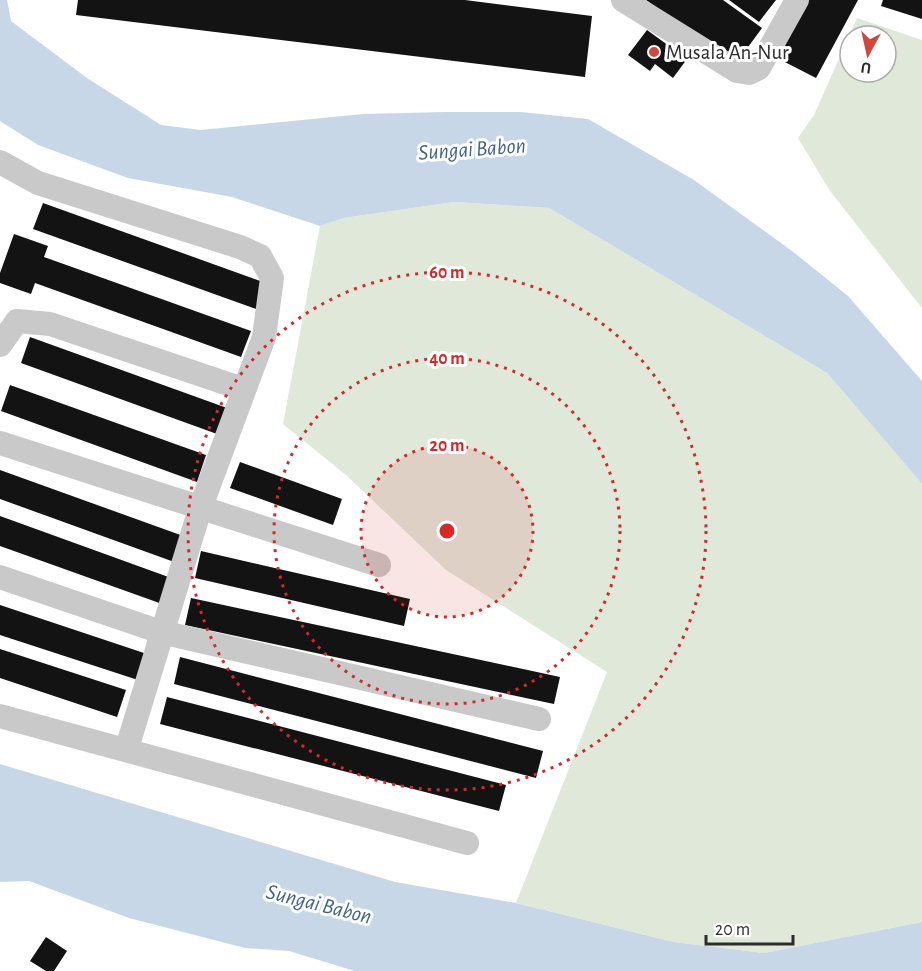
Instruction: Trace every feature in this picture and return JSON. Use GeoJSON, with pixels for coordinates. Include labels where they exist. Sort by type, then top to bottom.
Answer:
{"type":"FeatureCollection","features":[{"type":"Feature","properties":{"kind":"street"},"geometry":{"type":"LineString","coordinates":[[623,0],[736,71],[749,73],[759,68],[797,0]]}},
{"type":"Feature","properties":{"kind":"street"},"geometry":{"type":"LineString","coordinates":[[0,162],[38,183],[172,224],[260,256],[272,278],[264,337],[243,388],[200,509],[127,748]]}},
{"type":"Feature","properties":{"kind":"street"},"geometry":{"type":"LineString","coordinates":[[0,345],[17,321],[50,324],[243,388]]}},
{"type":"Feature","properties":{"kind":"street"},"geometry":{"type":"LineString","coordinates":[[0,443],[379,565]]}},
{"type":"Feature","properties":{"kind":"street"},"geometry":{"type":"LineString","coordinates":[[0,577],[161,632],[539,719]]}},
{"type":"Feature","properties":{"kind":"street"},"geometry":{"type":"LineString","coordinates":[[0,716],[127,748],[467,843]]}},
{"type":"Feature","properties":{"kind":"shaded area"},"geometry":{"type":"Polygon","coordinates":[[[857,18],[875,24],[854,24],[857,18]]]}},
{"type":"Feature","properties":{"kind":"shaded area"},"geometry":{"type":"Polygon","coordinates":[[[898,32],[922,40],[922,308],[830,191],[798,138],[814,115],[838,61],[838,84],[898,84],[898,32]]]}},
{"type":"Feature","properties":{"kind":"shaded area"},"geometry":{"type":"Polygon","coordinates":[[[454,202],[549,208],[827,373],[922,484],[922,922],[764,953],[674,942],[516,903],[607,672],[446,570],[346,475],[283,424],[320,226],[344,218],[454,202]]]}},
{"type":"Feature","properties":{"kind":"water","name":"Sungai Babon"},"geometry":{"type":"Polygon","coordinates":[[[0,0],[7,0],[11,21],[87,78],[161,125],[201,130],[363,114],[445,112],[521,112],[588,119],[694,180],[796,254],[848,296],[922,381],[922,484],[827,373],[549,208],[454,202],[344,218],[320,226],[232,197],[128,178],[38,145],[0,121],[0,0]]]}},
{"type":"Feature","properties":{"kind":"water","name":"Sungai Babon"},"geometry":{"type":"Polygon","coordinates":[[[0,764],[395,882],[516,903],[674,942],[764,953],[922,922],[922,971],[355,971],[289,951],[245,948],[129,918],[29,881],[0,882],[0,764]]]}},
{"type":"Feature","properties":{"kind":"building"},"geometry":{"type":"Polygon","coordinates":[[[78,0],[465,0],[592,16],[585,77],[76,15],[78,0]]]}},
{"type":"Feature","properties":{"kind":"building"},"geometry":{"type":"Polygon","coordinates":[[[646,0],[723,0],[762,28],[735,65],[646,0]]]}},
{"type":"Feature","properties":{"kind":"building"},"geometry":{"type":"Polygon","coordinates":[[[729,0],[776,0],[759,22],[729,0]]]}},
{"type":"Feature","properties":{"kind":"building"},"geometry":{"type":"Polygon","coordinates":[[[808,0],[858,0],[845,24],[838,24],[838,37],[816,78],[777,58],[808,0]]]}},
{"type":"Feature","properties":{"kind":"building"},"geometry":{"type":"Polygon","coordinates":[[[883,0],[922,0],[922,19],[881,6],[883,0]]]}},
{"type":"Feature","properties":{"kind":"building","name":"Musala An-Nur"},"geometry":{"type":"Polygon","coordinates":[[[647,30],[687,59],[673,78],[655,64],[650,71],[628,55],[647,30]]]}},
{"type":"Feature","properties":{"kind":"building"},"geometry":{"type":"Polygon","coordinates":[[[43,203],[266,283],[256,309],[33,229],[43,203]]]}},
{"type":"Feature","properties":{"kind":"building"},"geometry":{"type":"Polygon","coordinates":[[[14,234],[48,246],[44,257],[251,331],[241,357],[35,283],[31,294],[0,283],[0,273],[14,234]]]}},
{"type":"Feature","properties":{"kind":"building"},"geometry":{"type":"Polygon","coordinates":[[[30,337],[227,408],[217,434],[21,363],[30,337]]]}},
{"type":"Feature","properties":{"kind":"building"},"geometry":{"type":"Polygon","coordinates":[[[10,385],[206,455],[197,482],[1,411],[10,385]]]}},
{"type":"Feature","properties":{"kind":"building"},"geometry":{"type":"Polygon","coordinates":[[[240,462],[342,499],[333,525],[230,488],[240,462]]]}},
{"type":"Feature","properties":{"kind":"building"},"geometry":{"type":"Polygon","coordinates":[[[0,470],[186,537],[177,563],[0,499],[0,470]]]}},
{"type":"Feature","properties":{"kind":"building"},"geometry":{"type":"Polygon","coordinates":[[[0,516],[174,579],[165,605],[0,546],[0,516]]]}},
{"type":"Feature","properties":{"kind":"building"},"geometry":{"type":"Polygon","coordinates":[[[201,551],[410,599],[404,626],[195,578],[201,551]]]}},
{"type":"Feature","properties":{"kind":"building"},"geometry":{"type":"Polygon","coordinates":[[[191,598],[560,677],[554,704],[185,625],[191,598]]]}},
{"type":"Feature","properties":{"kind":"building"},"geometry":{"type":"Polygon","coordinates":[[[0,605],[147,654],[138,680],[0,635],[0,605]]]}},
{"type":"Feature","properties":{"kind":"building"},"geometry":{"type":"Polygon","coordinates":[[[0,649],[126,690],[117,717],[0,678],[0,649]]]}},
{"type":"Feature","properties":{"kind":"building"},"geometry":{"type":"Polygon","coordinates":[[[180,657],[543,751],[536,778],[174,684],[180,657]]]}},
{"type":"Feature","properties":{"kind":"building"},"geometry":{"type":"Polygon","coordinates":[[[167,697],[506,785],[499,811],[160,724],[167,697]]]}},
{"type":"Feature","properties":{"kind":"building"},"geometry":{"type":"Polygon","coordinates":[[[46,937],[67,951],[54,971],[46,971],[30,961],[46,937]]]}},
{"type":"Feature","properties":{"kind":"place","name":"Musala An-Nur"},"geometry":{"type":"Point","coordinates":[654,52]}}]}
